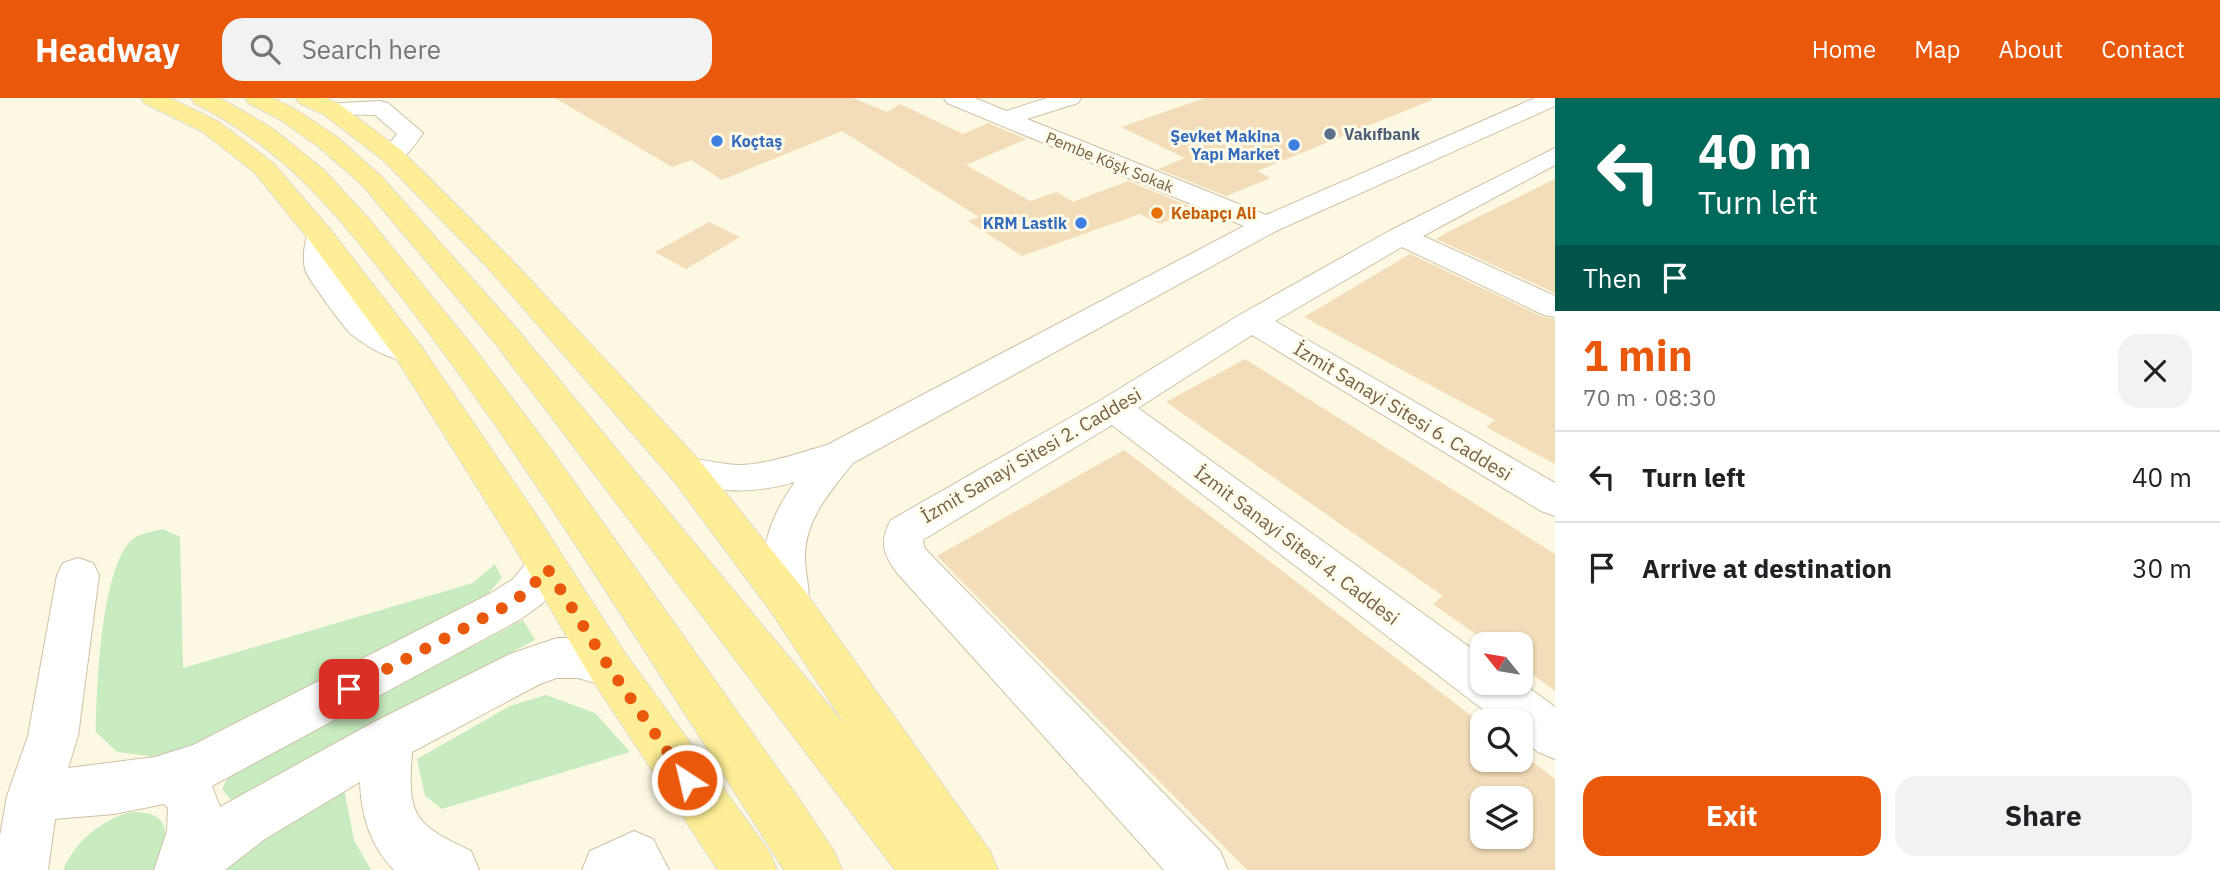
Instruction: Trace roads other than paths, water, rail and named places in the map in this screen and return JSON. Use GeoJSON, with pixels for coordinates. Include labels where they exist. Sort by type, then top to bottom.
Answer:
{"type":"FeatureCollection","features":[{"type":"Feature","properties":{"kind":"main road"},"geometry":{"type":"LineString","coordinates":[[152,98],[211,127],[264,168],[320,235],[409,353],[523,527],[609,667],[750,870]]}},
{"type":"Feature","properties":{"kind":"main road"},"geometry":{"type":"LineString","coordinates":[[202,98],[280,142],[330,188],[472,365],[685,670],[815,870]]}},
{"type":"Feature","properties":{"kind":"main road"},"geometry":{"type":"LineString","coordinates":[[256,98],[287,114],[328,142],[372,181],[404,217],[506,336],[929,870]]}},
{"type":"Feature","properties":{"kind":"main road"},"geometry":{"type":"LineString","coordinates":[[319,104],[392,155],[500,264],[687,471],[789,603],[971,870]]}},
{"type":"Feature","properties":{"kind":"street","name":"Pembe Köşk Sokak"},"geometry":{"type":"LineString","coordinates":[[955,98],[1266,225]]}},
{"type":"Feature","properties":{"kind":"street"},"geometry":{"type":"LineString","coordinates":[[1004,119],[1070,98]]}},
{"type":"Feature","properties":{"kind":"street"},"geometry":{"type":"LineString","coordinates":[[687,471],[748,479],[782,472],[840,454],[1266,225],[1554,98]]}},
{"type":"Feature","properties":{"kind":"street","name":"İzmit Sanayi Sitesi 2. Caddesi"},"geometry":{"type":"LineString","coordinates":[[1201,870],[915,566],[904,553],[901,541],[905,531],[1252,321],[1401,236],[1548,165]]}},
{"type":"Feature","properties":{"kind":"street"},"geometry":{"type":"LineString","coordinates":[[1401,236],[1555,308]]}},
{"type":"Feature","properties":{"kind":"street","name":"İzmit Sanayi Sitesi 6. Caddesi"},"geometry":{"type":"LineString","coordinates":[[1252,321],[1555,501]]}},
{"type":"Feature","properties":{"kind":"street","name":"İzmit Sanayi Sitesi 4. Caddesi"},"geometry":{"type":"LineString","coordinates":[[1112,408],[1470,672]]}},
{"type":"Feature","properties":{"kind":"street"},"geometry":{"type":"LineString","coordinates":[[789,603],[784,555],[789,526],[804,499],[840,454]]}},
{"type":"Feature","properties":{"kind":"street"},"geometry":{"type":"LineString","coordinates":[[33,796],[114,789],[171,776],[204,765],[506,606],[528,591],[547,568]]}},
{"type":"Feature","properties":{"kind":"street"},"geometry":{"type":"LineString","coordinates":[[21,870],[33,796],[54,736],[78,575]]}},
{"type":"Feature","properties":{"kind":"street"},"geometry":{"type":"LineString","coordinates":[[181,870],[246,820],[389,739],[526,668],[557,658],[578,658],[609,667]]}},
{"type":"Feature","properties":{"kind":"street","name":"İzmit Sanayi Sitesi 4. Caddesi"},"geometry":{"type":"LineString","coordinates":[[1500,695],[1555,736]]}},
{"type":"Feature","properties":{"kind":"street"},"geometry":{"type":"LineString","coordinates":[[389,739],[384,782],[391,822],[412,850],[452,870]]}},
{"type":"Feature","properties":{"kind":"street"},"geometry":{"type":"LineString","coordinates":[[171,776],[190,794],[194,813],[193,834],[181,870]]}},
{"type":"Feature","properties":{"kind":"street"},"geometry":{"type":"LineString","coordinates":[[609,870],[634,858],[642,870]]}},
{"type":"Feature","properties":{"kind":"place","name":"Vakıfbank"},"geometry":{"type":"Point","coordinates":[1330,134]}},
{"type":"Feature","properties":{"kind":"place","name":"Koçtaş"},"geometry":{"type":"Point","coordinates":[717,141]}},
{"type":"Feature","properties":{"kind":"place","name":"Şevket Makina Yapı Market"},"geometry":{"type":"Point","coordinates":[1294,145]}},
{"type":"Feature","properties":{"kind":"place","name":"Kebapçı Ali"},"geometry":{"type":"Point","coordinates":[1157,213]}},
{"type":"Feature","properties":{"kind":"place","name":"KRM Lastik"},"geometry":{"type":"Point","coordinates":[1081,223]}}]}
